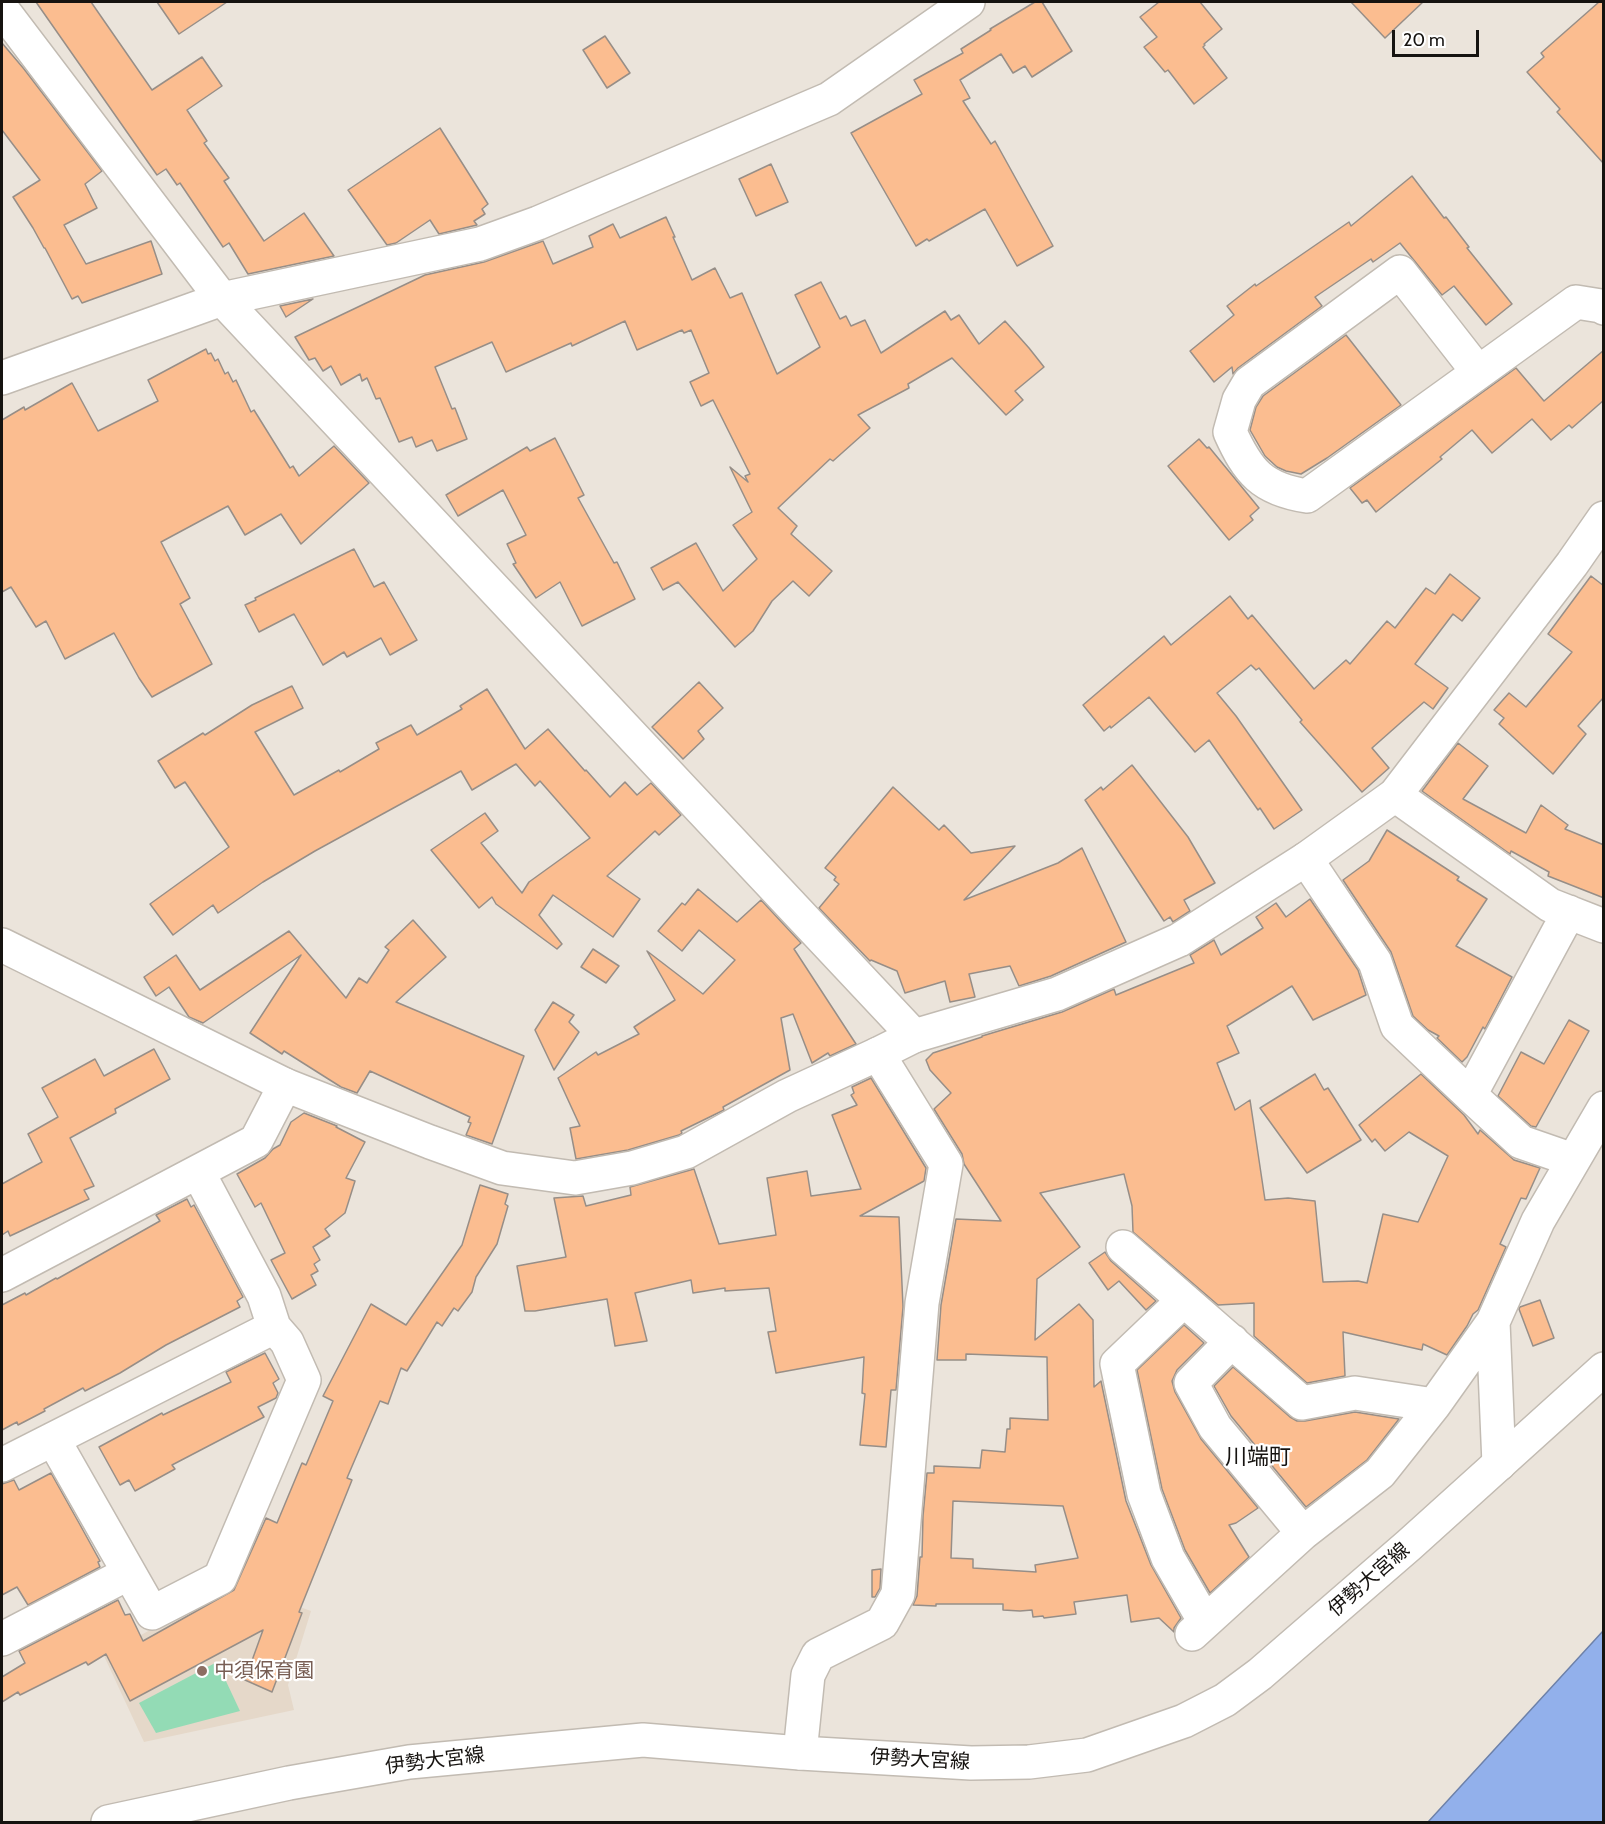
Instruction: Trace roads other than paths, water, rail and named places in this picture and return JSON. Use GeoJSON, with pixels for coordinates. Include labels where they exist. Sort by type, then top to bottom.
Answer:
{"type":"FeatureCollection","features":[{"type":"Feature","properties":{"kind":"street"},"geometry":{"type":"LineString","coordinates":[[2,378],[222,298],[480,244],[538,223],[829,99],[968,2]]}},
{"type":"Feature","properties":{"kind":"street"},"geometry":{"type":"LineString","coordinates":[[2,9],[222,298],[914,1036]]}},
{"type":"Feature","properties":{"kind":"street"},"geometry":{"type":"LineString","coordinates":[[1478,372],[1400,272],[1249,383],[1239,400],[1230,432],[1245,462],[1260,478],[1270,486],[1287,493],[1307,496],[1576,302],[1604,308]]}},
{"type":"Feature","properties":{"kind":"street"},"geometry":{"type":"LineString","coordinates":[[2,945],[285,1085],[430,1143],[502,1168],[575,1178],[632,1168],[686,1152],[787,1096],[914,1036],[1057,994],[1179,940],[1306,860],[1395,795],[1572,564],[1604,518]]}},
{"type":"Feature","properties":{"kind":"street"},"geometry":{"type":"LineString","coordinates":[[1395,795],[1550,905],[1604,926]]}},
{"type":"Feature","properties":{"kind":"street"},"geometry":{"type":"LineString","coordinates":[[1306,860],[1375,962],[1397,1026],[1521,1142],[1574,1160]]}},
{"type":"Feature","properties":{"kind":"street"},"geometry":{"type":"LineString","coordinates":[[1470,1095],[1569,912]]}},
{"type":"Feature","properties":{"kind":"street"},"geometry":{"type":"LineString","coordinates":[[800,1753],[808,1675],[818,1655],[882,1623],[898,1594],[922,1303],[946,1164],[878,1054]]}},
{"type":"Feature","properties":{"kind":"street"},"geometry":{"type":"LineString","coordinates":[[2,1275],[256,1141],[285,1085]]}},
{"type":"Feature","properties":{"kind":"street"},"geometry":{"type":"LineString","coordinates":[[1184,1300],[1117,1364],[1144,1494],[1198,1628],[1303,1533],[1380,1473],[1434,1405],[1493,1322],[1538,1221],[1604,1108]]}},
{"type":"Feature","properties":{"kind":"street"},"geometry":{"type":"LineString","coordinates":[[53,1439],[152,1613],[220,1578],[304,1380],[287,1342],[274,1326],[264,1296],[198,1172]]}},
{"type":"Feature","properties":{"kind":"street"},"geometry":{"type":"LineString","coordinates":[[1123,1247],[1302,1403],[1355,1393],[1434,1405]]}},
{"type":"Feature","properties":{"kind":"street"},"geometry":{"type":"LineString","coordinates":[[1493,1322],[1499,1464]]}},
{"type":"Feature","properties":{"kind":"street"},"geometry":{"type":"LineString","coordinates":[[2,1465],[274,1326]]}},
{"type":"Feature","properties":{"kind":"street"},"geometry":{"type":"LineString","coordinates":[[1232,1341],[1191,1383],[1215,1427],[1303,1533]]}},
{"type":"Feature","properties":{"kind":"street","name":"伊勢大宮線"},"geometry":{"type":"LineString","coordinates":[[108,1822],[289,1783],[420,1761],[643,1740],[800,1753],[971,1763],[1029,1762],[1087,1755],[1184,1721],[1225,1700],[1260,1674],[1409,1545],[1604,1369]]}},
{"type":"Feature","properties":{"kind":"street"},"geometry":{"type":"LineString","coordinates":[[2,1639],[129,1573]]}},
{"type":"Feature","properties":{"kind":"water"},"geometry":{"type":"Polygon","coordinates":[[[1603,1631],[1603,1822],[1428,1822],[1603,1631]]]}},
{"type":"Feature","properties":{"kind":"place","name":"中須保育園"},"geometry":{"type":"Point","coordinates":[202,1671]}},
{"type":"Feature","properties":{"kind":"district","name":"川端町"},"geometry":{"type":"Point","coordinates":[1258,1458]}}]}
